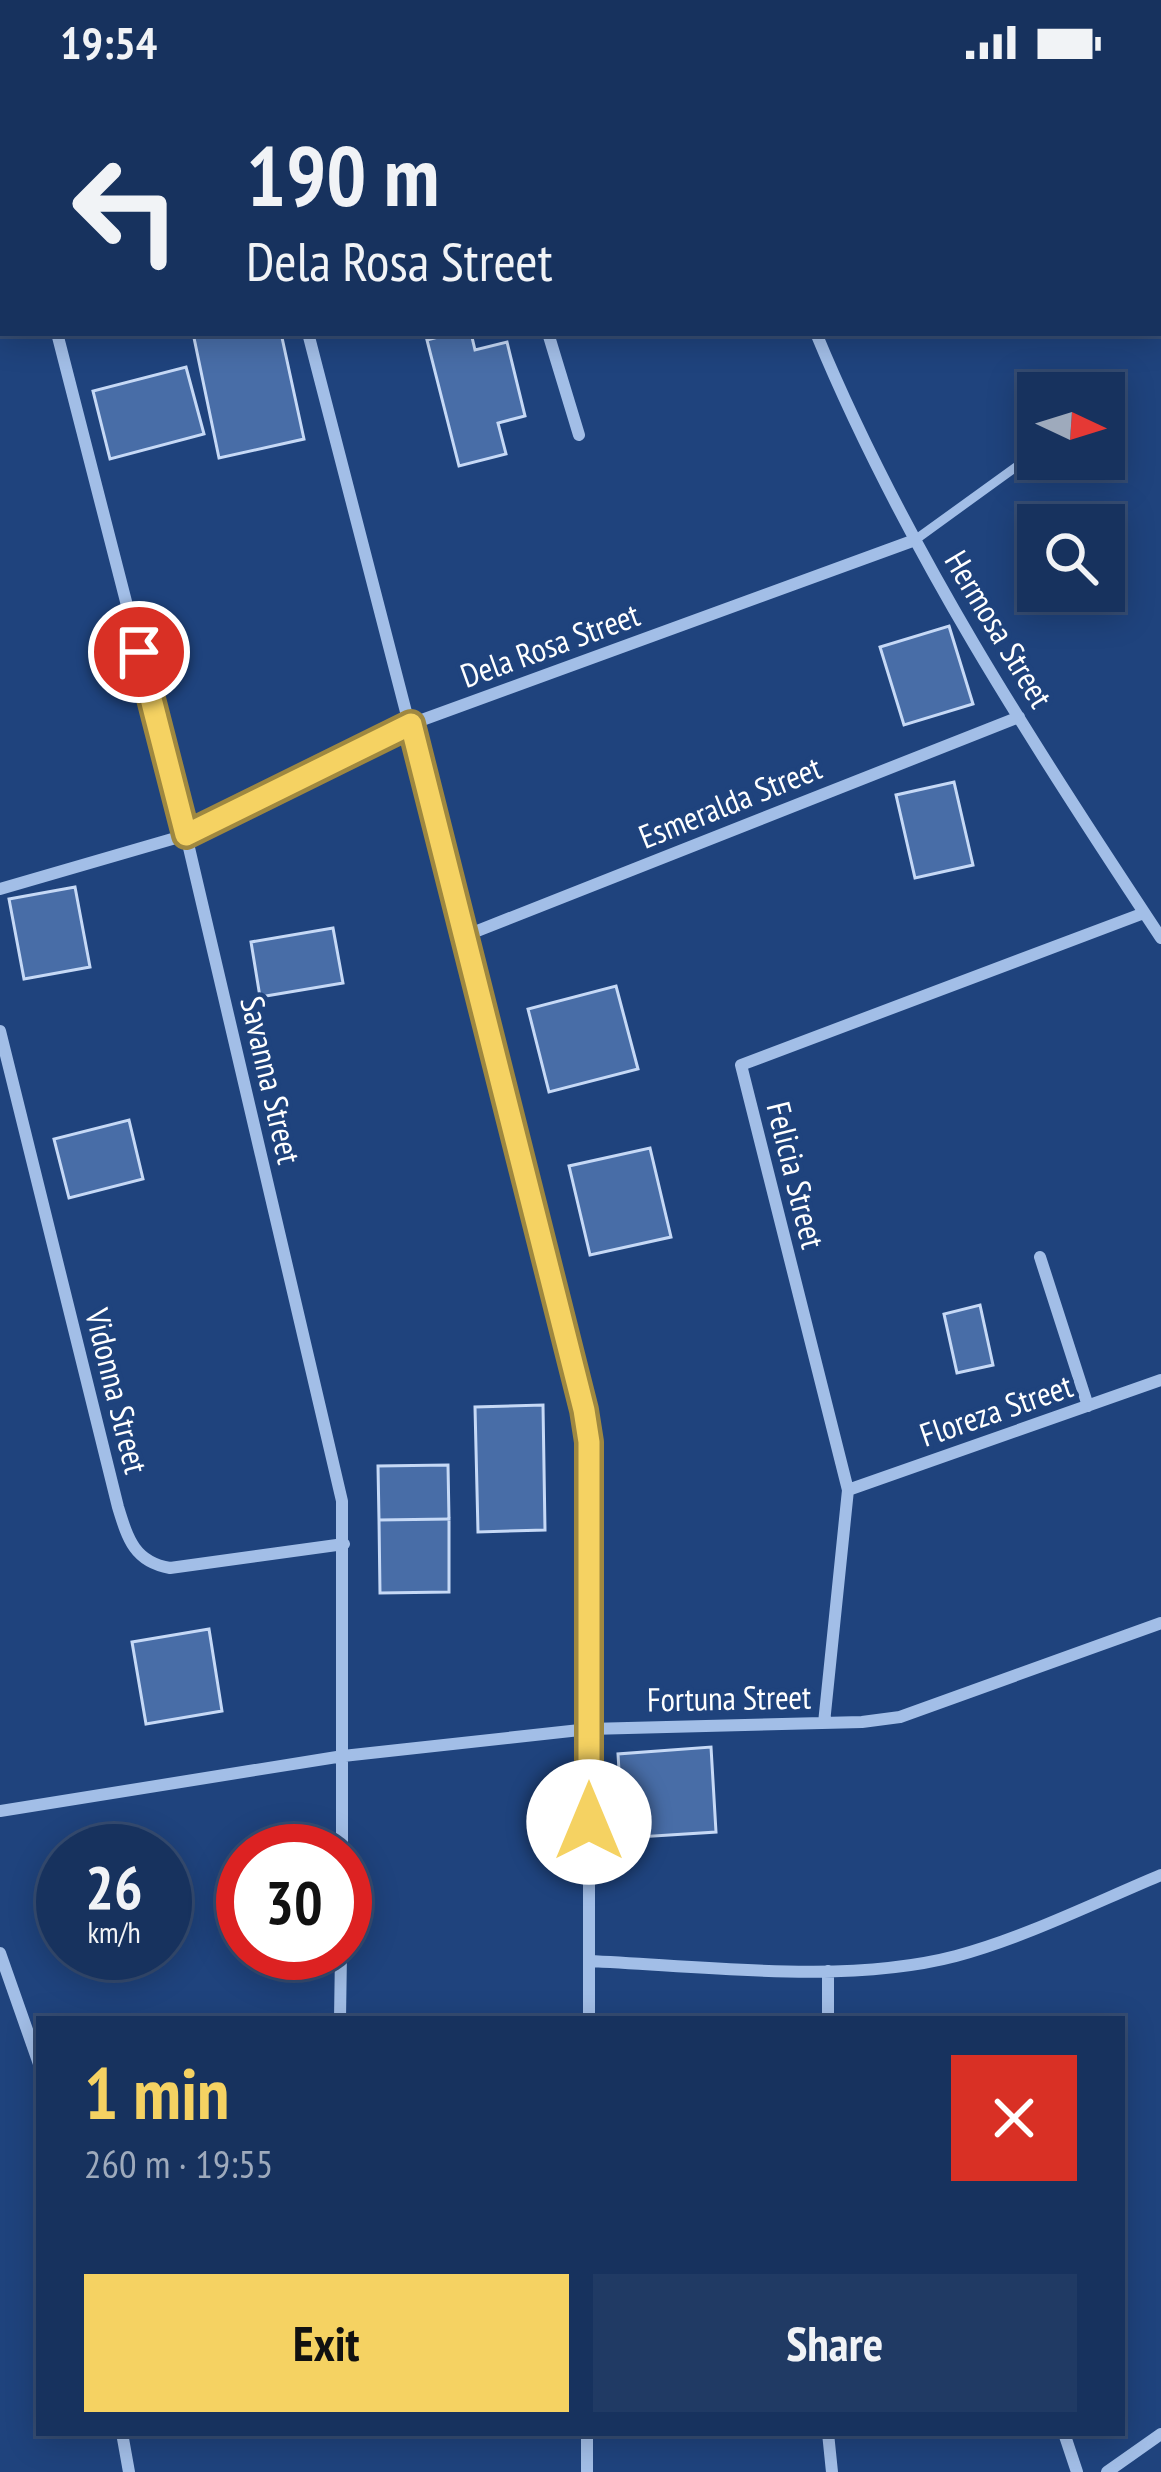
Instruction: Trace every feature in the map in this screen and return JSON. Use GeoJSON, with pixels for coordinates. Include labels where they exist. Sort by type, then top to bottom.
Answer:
{"type":"FeatureCollection","features":[{"type":"Feature","properties":{"kind":"street","name":"Savanna Street"},"geometry":{"type":"LineString","coordinates":[[58,336],[186,835],[335,1466],[344,1544],[342,1824]]}},
{"type":"Feature","properties":{"kind":"street"},"geometry":{"type":"LineString","coordinates":[[309,336],[578,1378],[589,1442],[589,2016]]}},
{"type":"Feature","properties":{"kind":"street"},"geometry":{"type":"LineString","coordinates":[[549,336],[579,435]]}},
{"type":"Feature","properties":{"kind":"street","name":"Hermosa Street"},"geometry":{"type":"LineString","coordinates":[[818,336],[915,540],[1019,717],[1161,938]]}},
{"type":"Feature","properties":{"kind":"street","name":"Dela Rosa Street"},"geometry":{"type":"LineString","coordinates":[[0,889],[186,835],[411,724],[915,540]]}},
{"type":"Feature","properties":{"kind":"street","name":"Esmeralda Street"},"geometry":{"type":"LineString","coordinates":[[462,937],[1019,717]]}},
{"type":"Feature","properties":{"kind":"street","name":"Felicia Street"},"geometry":{"type":"LineString","coordinates":[[824,1723],[848,1490],[741,1065],[1144,913]]}},
{"type":"Feature","properties":{"kind":"street","name":"Vidonna Street"},"geometry":{"type":"LineString","coordinates":[[0,1031],[118,1508],[136,1555],[170,1568],[344,1544]]}},
{"type":"Feature","properties":{"kind":"street"},"geometry":{"type":"LineString","coordinates":[[1040,1257],[1088,1406]]}},
{"type":"Feature","properties":{"kind":"street","name":"Floreza Street"},"geometry":{"type":"LineString","coordinates":[[848,1490],[1161,1381]]}},
{"type":"Feature","properties":{"kind":"street","name":"Fortuna Street"},"geometry":{"type":"LineString","coordinates":[[0,1811],[343,1756],[589,1729],[900,1717],[1161,1623]]}},
{"type":"Feature","properties":{"kind":"street"},"geometry":{"type":"LineString","coordinates":[[589,1961],[828,1970],[954,1956],[1161,1875]]}},
{"type":"Feature","properties":{"kind":"street"},"geometry":{"type":"LineString","coordinates":[[0,1953],[36,2055]]}},
{"type":"Feature","properties":{"kind":"street"},"geometry":{"type":"LineString","coordinates":[[828,1970],[828,2016]]}},
{"type":"Feature","properties":{"kind":"street"},"geometry":{"type":"LineString","coordinates":[[340,2016],[341,1980]]}},
{"type":"Feature","properties":{"kind":"street"},"geometry":{"type":"LineString","coordinates":[[1107,2472],[1161,2434]]}},
{"type":"Feature","properties":{"kind":"street"},"geometry":{"type":"LineString","coordinates":[[123,2436],[129,2472]]}},
{"type":"Feature","properties":{"kind":"street"},"geometry":{"type":"LineString","coordinates":[[586,2472],[587,2436]]}},
{"type":"Feature","properties":{"kind":"street"},"geometry":{"type":"LineString","coordinates":[[827,2436],[832,2472]]}},
{"type":"Feature","properties":{"kind":"street"},"geometry":{"type":"LineString","coordinates":[[1065,2436],[1077,2472]]}},
{"type":"Feature","properties":{"kind":"lane","name":"Dela Rosa Street"},"geometry":{"type":"LineString","coordinates":[[915,540],[1017,466]]}},
{"type":"Feature","properties":{"kind":"building"},"geometry":{"type":"Polygon","coordinates":[[[194,336],[282,336],[304,439],[219,458],[194,336]]]}},
{"type":"Feature","properties":{"kind":"building"},"geometry":{"type":"Polygon","coordinates":[[[472,336],[475,350],[507,342],[525,416],[498,423],[506,454],[459,466],[427,340],[472,336]]]}},
{"type":"Feature","properties":{"kind":"building"},"geometry":{"type":"Polygon","coordinates":[[[186,367],[204,434],[110,459],[93,391],[186,367]]]}},
{"type":"Feature","properties":{"kind":"building"},"geometry":{"type":"Polygon","coordinates":[[[949,626],[973,704],[904,725],[880,647],[949,626]]]}},
{"type":"Feature","properties":{"kind":"building"},"geometry":{"type":"Polygon","coordinates":[[[954,782],[973,865],[915,878],[896,795],[954,782]]]}},
{"type":"Feature","properties":{"kind":"building"},"geometry":{"type":"Polygon","coordinates":[[[75,887],[90,967],[24,979],[9,899],[75,887]]]}},
{"type":"Feature","properties":{"kind":"building"},"geometry":{"type":"Polygon","coordinates":[[[333,928],[343,983],[260,997],[251,942],[333,928]]]}},
{"type":"Feature","properties":{"kind":"building"},"geometry":{"type":"Polygon","coordinates":[[[616,986],[638,1069],[549,1092],[528,1009],[616,986]]]}},
{"type":"Feature","properties":{"kind":"building"},"geometry":{"type":"Polygon","coordinates":[[[129,1120],[143,1179],[69,1198],[54,1139],[129,1120]]]}},
{"type":"Feature","properties":{"kind":"building"},"geometry":{"type":"Polygon","coordinates":[[[650,1148],[671,1237],[590,1255],[569,1166],[650,1148]]]}},
{"type":"Feature","properties":{"kind":"building"},"geometry":{"type":"Polygon","coordinates":[[[980,1305],[993,1365],[957,1373],[944,1314],[980,1305]]]}},
{"type":"Feature","properties":{"kind":"building"},"geometry":{"type":"Polygon","coordinates":[[[543,1405],[545,1530],[478,1532],[475,1407],[543,1405]]]}},
{"type":"Feature","properties":{"kind":"building"},"geometry":{"type":"Polygon","coordinates":[[[448,1465],[449,1519],[379,1520],[378,1466],[448,1465]]]}},
{"type":"Feature","properties":{"kind":"building"},"geometry":{"type":"Polygon","coordinates":[[[449,1519],[449,1592],[380,1593],[379,1520],[449,1519]]]}},
{"type":"Feature","properties":{"kind":"building"},"geometry":{"type":"Polygon","coordinates":[[[209,1629],[222,1711],[146,1724],[132,1642],[209,1629]]]}},
{"type":"Feature","properties":{"kind":"building"},"geometry":{"type":"Polygon","coordinates":[[[711,1747],[716,1832],[623,1838],[618,1754],[711,1747]]]}},
{"type":"Feature","properties":{"kind":"route"},"geometry":{"type":"LineString","coordinates":[[139,652],[186,835],[411,724],[584,1410],[589,1442],[589,1822]]}}]}
